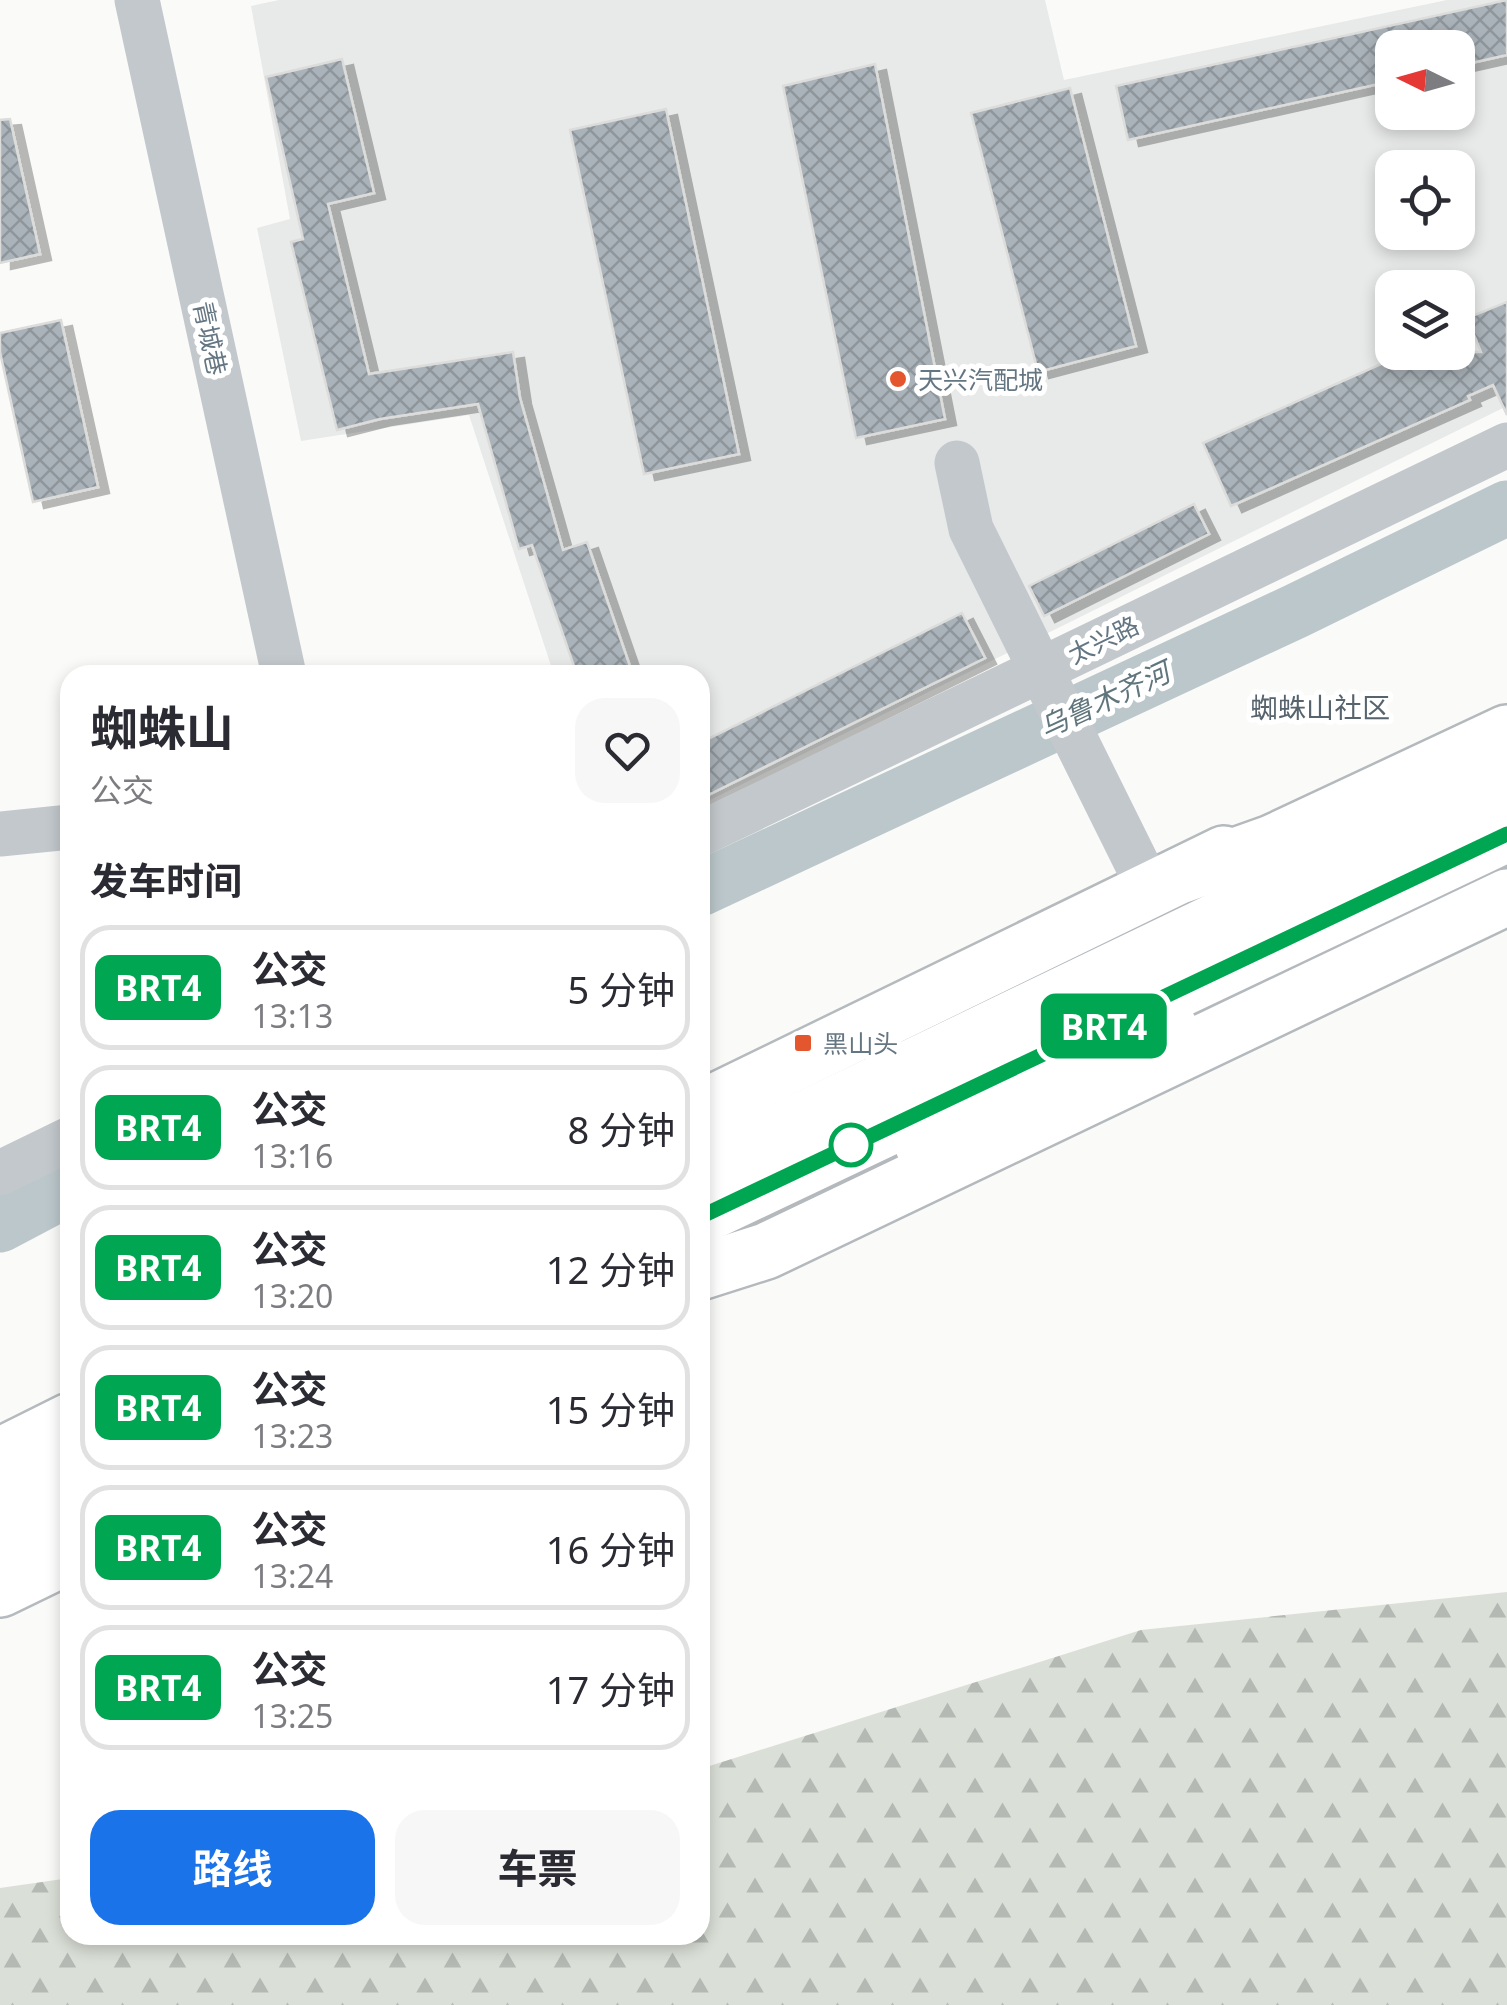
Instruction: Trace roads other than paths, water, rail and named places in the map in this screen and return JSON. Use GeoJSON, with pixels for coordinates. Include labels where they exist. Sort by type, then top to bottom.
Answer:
{"type":"FeatureCollection","features":[{"type":"Feature","properties":{"kind":"main road"},"geometry":{"type":"LineString","coordinates":[[710,1104],[1507,720]]}},
{"type":"Feature","properties":{"kind":"main road"},"geometry":{"type":"LineString","coordinates":[[1166,882],[1272,843],[1507,732]]}},
{"type":"Feature","properties":{"kind":"main road"},"geometry":{"type":"LineString","coordinates":[[710,1164],[1507,781]]}},
{"type":"Feature","properties":{"kind":"main road"},"geometry":{"type":"LineString","coordinates":[[710,1212],[1507,834]]}},
{"type":"Feature","properties":{"kind":"main road"},"geometry":{"type":"LineString","coordinates":[[710,1250],[1040,1089],[1507,870]]}},
{"type":"Feature","properties":{"kind":"main road"},"geometry":{"type":"LineString","coordinates":[[710,1269],[766,1251],[1507,897]]}},
{"type":"Feature","properties":{"kind":"main road"},"geometry":{"type":"LineString","coordinates":[[0,1456],[60,1426]]}},
{"type":"Feature","properties":{"kind":"main road"},"geometry":{"type":"LineString","coordinates":[[0,1506],[60,1477]]}},
{"type":"Feature","properties":{"kind":"main road"},"geometry":{"type":"LineString","coordinates":[[0,1550],[60,1522]]}},
{"type":"Feature","properties":{"kind":"main road"},"geometry":{"type":"LineString","coordinates":[[0,1589],[60,1560]]}},
{"type":"Feature","properties":{"kind":"street","name":"青城巷"},"geometry":{"type":"LineString","coordinates":[[137,0],[282,665]]}},
{"type":"Feature","properties":{"kind":"street","name":"太兴路"},"geometry":{"type":"LineString","coordinates":[[710,830],[1047,679],[1507,445]]}},
{"type":"Feature","properties":{"kind":"street"},"geometry":{"type":"LineString","coordinates":[[958,463],[971,529],[1076,736],[1166,882]]}},
{"type":"Feature","properties":{"kind":"street"},"geometry":{"type":"LineString","coordinates":[[0,834],[60,827]]}},
{"type":"Feature","properties":{"kind":"street"},"geometry":{"type":"LineString","coordinates":[[0,1172],[60,1144]]}},
{"type":"Feature","properties":{"kind":"waterway","name":"乌鲁木齐河"},"geometry":{"type":"LineString","coordinates":[[710,884],[1296,611],[1507,508]]}},
{"type":"Feature","properties":{"kind":"waterway","name":"乌鲁木齐河"},"geometry":{"type":"LineString","coordinates":[[0,1225],[60,1193]]}},
{"type":"Feature","properties":{"kind":"place","name":"天兴汽配城"},"geometry":{"type":"Point","coordinates":[898,379]}},
{"type":"Feature","properties":{"kind":"place","name":"黑山头"},"geometry":{"type":"Point","coordinates":[803,1043]}},
{"type":"Feature","properties":{"kind":"district","name":"蜘蛛山社区"},"geometry":{"type":"Point","coordinates":[1320,707]}}]}
